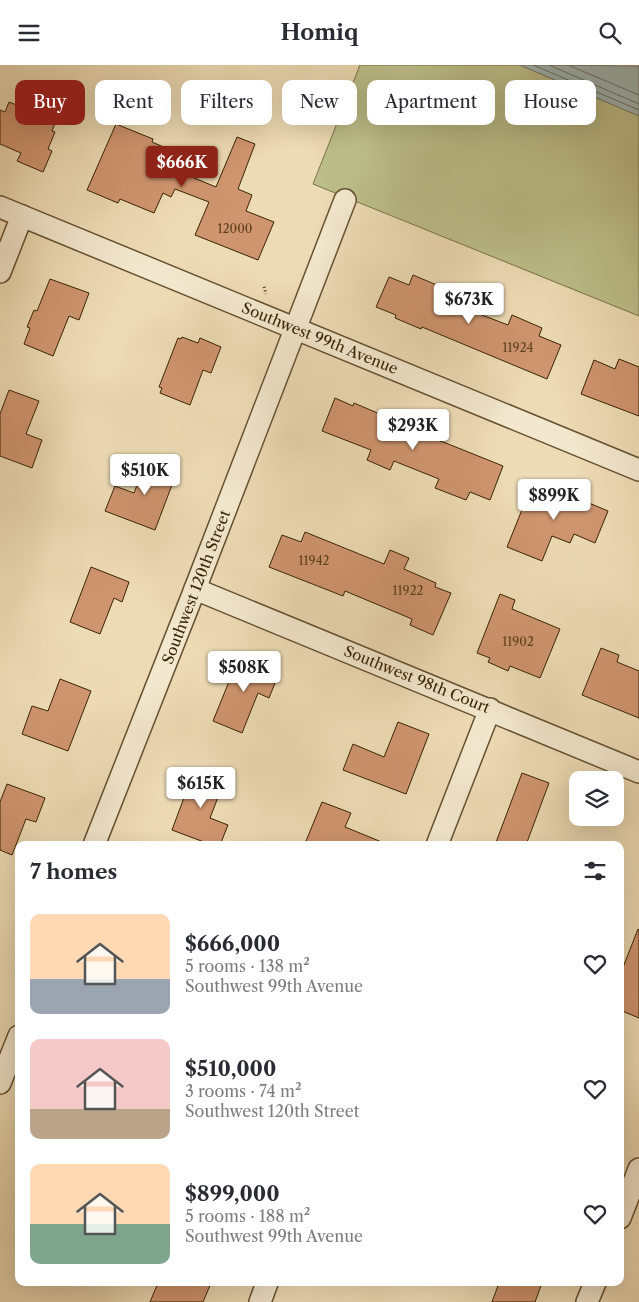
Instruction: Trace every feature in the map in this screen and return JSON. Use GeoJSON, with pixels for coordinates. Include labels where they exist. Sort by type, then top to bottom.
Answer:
{"type":"FeatureCollection","features":[{"type":"Feature","properties":{"kind":"street","name":"Southwest 120th Street"},"geometry":{"type":"LineString","coordinates":[[96,841],[345,200]]}},
{"type":"Feature","properties":{"kind":"street","name":"Southwest 99th Avenue"},"geometry":{"type":"LineString","coordinates":[[0,207],[639,470]]}},
{"type":"Feature","properties":{"kind":"street"},"geometry":{"type":"LineString","coordinates":[[0,272],[22,216]]}},
{"type":"Feature","properties":{"kind":"street","name":"Southwest 98th Court"},"geometry":{"type":"LineString","coordinates":[[195,589],[639,772]]}},
{"type":"Feature","properties":{"kind":"street"},"geometry":{"type":"LineString","coordinates":[[439,841],[490,709]]}},
{"type":"Feature","properties":{"kind":"street"},"geometry":{"type":"LineString","coordinates":[[0,1083],[15,1046]]}},
{"type":"Feature","properties":{"kind":"street"},"geometry":{"type":"LineString","coordinates":[[624,1207],[639,1169]]}},
{"type":"Feature","properties":{"kind":"street"},"geometry":{"type":"LineString","coordinates":[[260,1302],[266,1286]]}},
{"type":"Feature","properties":{"kind":"street"},"geometry":{"type":"LineString","coordinates":[[587,1302],[593,1286]]}},
{"type":"Feature","properties":{"kind":"green space"},"geometry":{"type":"Polygon","coordinates":[[[360,65],[520,65],[555,80],[505,80],[505,125],[596,125],[596,98],[639,116],[639,316],[313,184],[336,125],[357,125],[357,80],[354,80],[360,65]]]}},
{"type":"Feature","properties":{"kind":"water"},"geometry":{"type":"Polygon","coordinates":[[[520,65],[639,66],[639,116],[596,98],[596,80],[555,80],[520,65]]]}},
{"type":"Feature","properties":{"kind":"building"},"geometry":{"type":"Polygon","coordinates":[[[9,102],[15,104],[15,125],[54,125],[52,131],[55,132],[48,149],[52,151],[43,172],[17,161],[21,153],[0,144],[0,110],[5,112],[9,102]]]}},
{"type":"Feature","properties":{"kind":"building"},"geometry":{"type":"Polygon","coordinates":[[[116,125],[153,139],[152,142],[193,160],[187,175],[216,187],[237,137],[255,144],[238,189],[252,195],[246,211],[274,222],[258,260],[195,235],[209,202],[175,189],[171,197],[163,193],[154,213],[120,199],[118,203],[87,190],[116,125]]]}},
{"type":"Feature","properties":{"kind":"building"},"geometry":{"type":"Polygon","coordinates":[[[413,275],[465,297],[461,307],[508,325],[512,315],[542,328],[539,336],[561,345],[547,379],[422,327],[421,329],[395,318],[396,315],[376,307],[389,277],[409,285],[413,275]]]}},
{"type":"Feature","properties":{"kind":"building"},"geometry":{"type":"Polygon","coordinates":[[[50,279],[89,293],[79,320],[69,316],[53,356],[24,344],[30,328],[27,327],[34,310],[37,311],[50,279]]]}},
{"type":"Feature","properties":{"kind":"building"},"geometry":{"type":"Polygon","coordinates":[[[182,337],[198,343],[200,338],[221,347],[211,373],[203,370],[190,405],[160,393],[162,388],[159,387],[178,338],[181,339],[182,337]]]}},
{"type":"Feature","properties":{"kind":"building"},"geometry":{"type":"Polygon","coordinates":[[[619,359],[639,367],[639,416],[581,394],[594,360],[615,369],[619,359]]]}},
{"type":"Feature","properties":{"kind":"building"},"geometry":{"type":"Polygon","coordinates":[[[9,390],[39,401],[26,434],[42,440],[32,468],[0,456],[0,414],[9,390]]]}},
{"type":"Feature","properties":{"kind":"building"},"geometry":{"type":"Polygon","coordinates":[[[335,398],[353,406],[354,403],[382,415],[381,417],[503,466],[490,500],[470,492],[466,500],[435,488],[439,479],[394,461],[390,470],[367,460],[371,450],[322,431],[335,398]]]}},
{"type":"Feature","properties":{"kind":"building"},"geometry":{"type":"Polygon","coordinates":[[[147,458],[178,469],[155,530],[105,511],[115,486],[134,493],[147,458]]]}},
{"type":"Feature","properties":{"kind":"building"},"geometry":{"type":"Polygon","coordinates":[[[534,480],[608,511],[595,543],[574,534],[570,543],[552,536],[542,561],[507,547],[534,480]]]}},
{"type":"Feature","properties":{"kind":"building"},"geometry":{"type":"Polygon","coordinates":[[[305,532],[384,564],[390,550],[409,558],[404,569],[436,583],[435,587],[451,593],[433,635],[410,625],[412,619],[345,591],[343,596],[269,567],[282,535],[301,542],[305,532]]]}},
{"type":"Feature","properties":{"kind":"building"},"geometry":{"type":"Polygon","coordinates":[[[91,567],[129,582],[122,602],[114,598],[100,634],[70,622],[91,567]]]}},
{"type":"Feature","properties":{"kind":"building"},"geometry":{"type":"Polygon","coordinates":[[[500,594],[515,600],[512,609],[560,629],[540,678],[510,666],[508,671],[488,662],[490,658],[477,653],[500,594]]]}},
{"type":"Feature","properties":{"kind":"building"},"geometry":{"type":"Polygon","coordinates":[[[601,648],[619,655],[617,662],[639,671],[639,718],[582,695],[601,648]]]}},
{"type":"Feature","properties":{"kind":"building"},"geometry":{"type":"Polygon","coordinates":[[[239,657],[279,673],[269,698],[258,693],[242,733],[213,721],[239,657]]]}},
{"type":"Feature","properties":{"kind":"building"},"geometry":{"type":"Polygon","coordinates":[[[60,679],[91,691],[68,751],[22,734],[32,706],[48,711],[60,679]]]}},
{"type":"Feature","properties":{"kind":"building"},"geometry":{"type":"Polygon","coordinates":[[[398,722],[429,734],[406,794],[343,770],[353,744],[384,757],[398,722]]]}},
{"type":"Feature","properties":{"kind":"building"},"geometry":{"type":"Polygon","coordinates":[[[195,768],[225,779],[210,818],[228,825],[222,841],[201,841],[172,830],[195,768]]]}},
{"type":"Feature","properties":{"kind":"building"},"geometry":{"type":"Polygon","coordinates":[[[522,773],[549,783],[527,841],[496,841],[522,773]]]}},
{"type":"Feature","properties":{"kind":"building"},"geometry":{"type":"Polygon","coordinates":[[[7,784],[45,798],[36,822],[26,819],[17,841],[15,841],[12,855],[0,850],[0,802],[7,784]]]}},
{"type":"Feature","properties":{"kind":"building"},"geometry":{"type":"Polygon","coordinates":[[[322,802],[351,813],[345,827],[379,841],[306,841],[322,802]]]}},
{"type":"Feature","properties":{"kind":"building"},"geometry":{"type":"Polygon","coordinates":[[[638,929],[639,1018],[624,1012],[624,965],[638,929]]]}},
{"type":"Feature","properties":{"kind":"building"},"geometry":{"type":"Polygon","coordinates":[[[157,1286],[210,1286],[203,1302],[150,1302],[157,1286]]]}},
{"type":"Feature","properties":{"kind":"building"},"geometry":{"type":"Polygon","coordinates":[[[498,1286],[541,1286],[535,1302],[492,1302],[498,1286]]]}}]}
